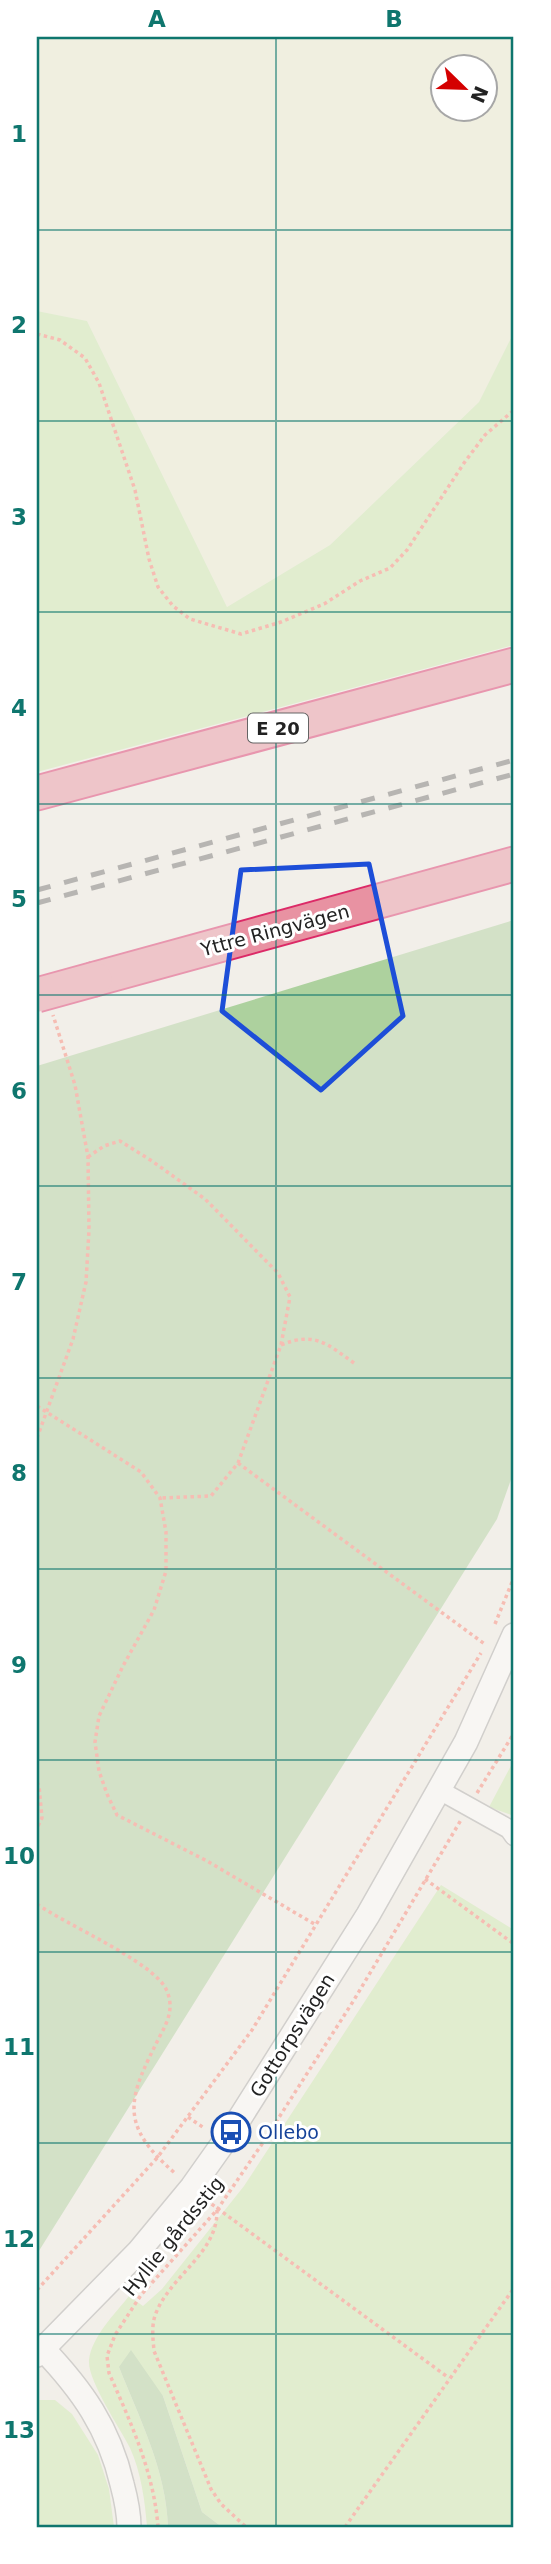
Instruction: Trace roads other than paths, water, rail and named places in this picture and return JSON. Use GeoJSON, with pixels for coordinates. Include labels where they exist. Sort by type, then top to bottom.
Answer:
{"type":"FeatureCollection","features":[{"type":"Feature","properties":{"kind":"highway","name":"E 20"},"geometry":{"type":"LineString","coordinates":[[39,792],[514,665]]}},
{"type":"Feature","properties":{"kind":"highway","name":"Yttre Ringvägen"},"geometry":{"type":"LineString","coordinates":[[44,1002],[95,979],[514,864]]}},
{"type":"Feature","properties":{"kind":"street","name":"Gottorpsvägen"},"geometry":{"type":"LineString","coordinates":[[40,2352],[139,2251],[192,2187],[231,2132],[368,1914],[439,1790],[466,1742],[514,1635]]}},
{"type":"Feature","properties":{"kind":"street","name":"Gottorpsvägen"},"geometry":{"type":"LineString","coordinates":[[466,1742],[495,1709],[514,1676]]}},
{"type":"Feature","properties":{"kind":"street"},"geometry":{"type":"LineString","coordinates":[[439,1790],[509,1829],[514,1836]]}},
{"type":"Feature","properties":{"kind":"street"},"geometry":{"type":"LineString","coordinates":[[40,2352],[73,2380],[98,2416],[117,2462],[130,2515],[129,2527]]}},
{"type":"Feature","properties":{"kind":"railway"},"geometry":{"type":"LineString","coordinates":[[37,890],[514,760]]}},
{"type":"Feature","properties":{"kind":"railway"},"geometry":{"type":"LineString","coordinates":[[37,903],[514,774]]}},
{"type":"Feature","properties":{"kind":"place","name":"Ollebo"},"geometry":{"type":"Point","coordinates":[231,2132]}}]}
